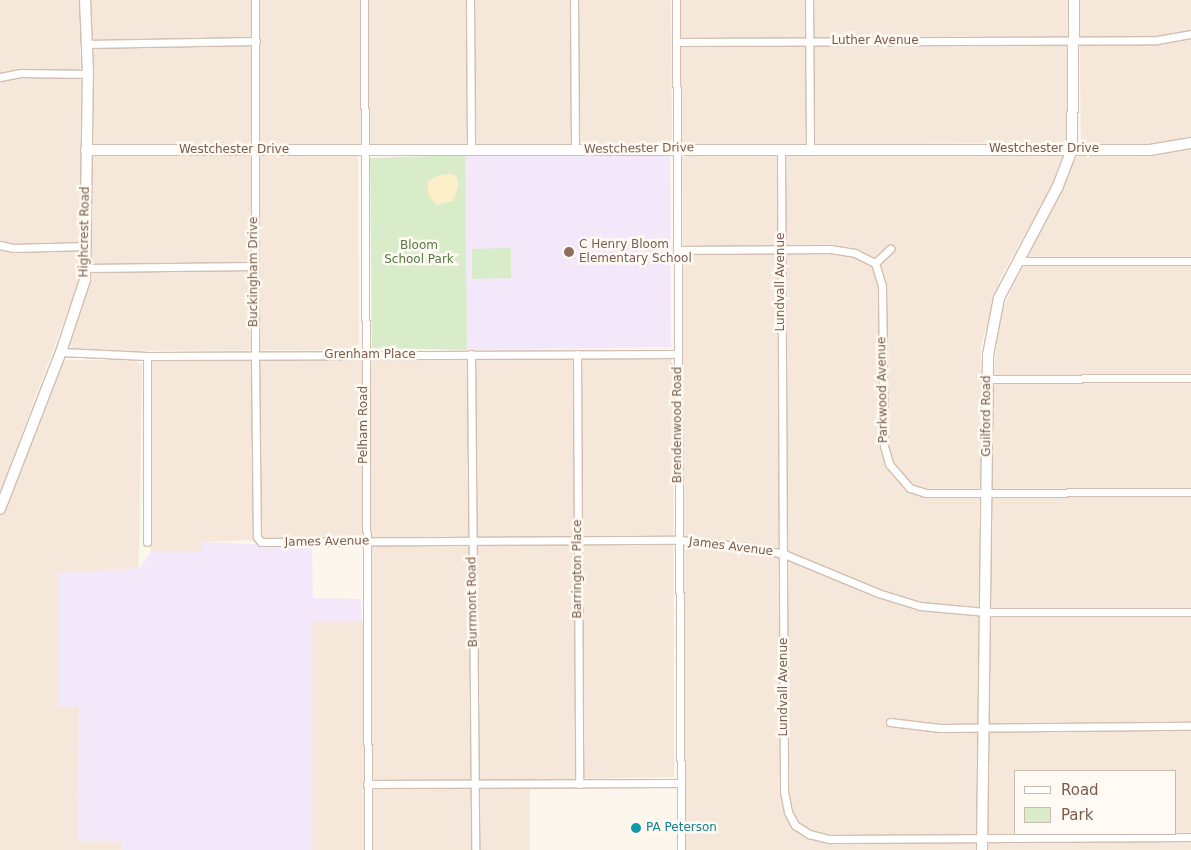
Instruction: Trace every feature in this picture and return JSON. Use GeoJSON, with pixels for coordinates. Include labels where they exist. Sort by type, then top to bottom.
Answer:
{"type":"FeatureCollection","features":[{"type":"Feature","properties":{"kind":"street","name":"Highcrest Road"},"geometry":{"type":"LineString","coordinates":[[0,509],[61,352],[86,268],[88,74],[85,0]]}},
{"type":"Feature","properties":{"kind":"street","name":"Buckingham Drive"},"geometry":{"type":"LineString","coordinates":[[255,0],[256,41],[253,150],[257,538],[261,542]]}},
{"type":"Feature","properties":{"kind":"street","name":"Pelham Road"},"geometry":{"type":"LineString","coordinates":[[364,0],[364,541],[368,850]]}},
{"type":"Feature","properties":{"kind":"street"},"geometry":{"type":"LineString","coordinates":[[470,0],[471,150]]}},
{"type":"Feature","properties":{"kind":"street"},"geometry":{"type":"LineString","coordinates":[[574,0],[575,150]]}},
{"type":"Feature","properties":{"kind":"street","name":"Brendenwood Road"},"geometry":{"type":"LineString","coordinates":[[676,0],[680,850]]}},
{"type":"Feature","properties":{"kind":"street"},"geometry":{"type":"LineString","coordinates":[[809,0],[810,147]]}},
{"type":"Feature","properties":{"kind":"street","name":"Guilford Road"},"geometry":{"type":"LineString","coordinates":[[982,850],[985,728],[987,379],[991,335],[999,298],[1058,186],[1072,149],[1074,0]]}},
{"type":"Feature","properties":{"kind":"street","name":"Luther Avenue"},"geometry":{"type":"LineString","coordinates":[[676,42],[1157,40],[1191,34]]}},
{"type":"Feature","properties":{"kind":"street"},"geometry":{"type":"LineString","coordinates":[[86,44],[256,41]]}},
{"type":"Feature","properties":{"kind":"street"},"geometry":{"type":"LineString","coordinates":[[0,77],[21,73],[88,74]]}},
{"type":"Feature","properties":{"kind":"street","name":"Westchester Drive"},"geometry":{"type":"LineString","coordinates":[[86,150],[363,151],[810,147],[1150,150],[1191,143]]}},
{"type":"Feature","properties":{"kind":"street","name":"Lundvall Avenue"},"geometry":{"type":"LineString","coordinates":[[781,148],[784,792],[788,812],[794,825],[810,834],[829,839],[1191,837]]}},
{"type":"Feature","properties":{"kind":"street"},"geometry":{"type":"LineString","coordinates":[[0,245],[13,248],[86,246]]}},
{"type":"Feature","properties":{"kind":"street"},"geometry":{"type":"LineString","coordinates":[[677,250],[780,249],[847,252],[875,263],[890,249]]}},
{"type":"Feature","properties":{"kind":"street"},"geometry":{"type":"LineString","coordinates":[[1017,262],[1191,261]]}},
{"type":"Feature","properties":{"kind":"street","name":"Parkwood Avenue"},"geometry":{"type":"LineString","coordinates":[[875,263],[882,286],[884,446],[889,464],[910,488],[925,493],[987,494],[1191,492]]}},
{"type":"Feature","properties":{"kind":"street"},"geometry":{"type":"LineString","coordinates":[[86,268],[254,266]]}},
{"type":"Feature","properties":{"kind":"street","name":"Grenham Place"},"geometry":{"type":"LineString","coordinates":[[61,352],[147,356],[678,354]]}},
{"type":"Feature","properties":{"kind":"street","name":"Burrmont Road"},"geometry":{"type":"LineString","coordinates":[[471,354],[476,783],[475,850]]}},
{"type":"Feature","properties":{"kind":"street","name":"Barrington Place"},"geometry":{"type":"LineString","coordinates":[[577,354],[579,784]]}},
{"type":"Feature","properties":{"kind":"street"},"geometry":{"type":"LineString","coordinates":[[147,356],[147,542]]}},
{"type":"Feature","properties":{"kind":"street"},"geometry":{"type":"LineString","coordinates":[[987,379],[1191,378]]}},
{"type":"Feature","properties":{"kind":"street","name":"James Avenue"},"geometry":{"type":"LineString","coordinates":[[261,542],[679,540],[748,546],[784,554],[878,593],[920,606],[986,612],[1191,612]]}},
{"type":"Feature","properties":{"kind":"street"},"geometry":{"type":"LineString","coordinates":[[890,722],[940,728],[1191,726]]}},
{"type":"Feature","properties":{"kind":"street"},"geometry":{"type":"LineString","coordinates":[[367,784],[680,783]]}},
{"type":"Feature","properties":{"kind":"shaded area"},"geometry":{"type":"Polygon","coordinates":[[[0,0],[80,0],[81,150],[80,278],[0,492],[0,0]]]}},
{"type":"Feature","properties":{"kind":"shaded area"},"geometry":{"type":"Polygon","coordinates":[[[90,0],[671,0],[672,139],[669,144],[358,145],[359,344],[355,350],[79,351],[70,346],[69,341],[91,273],[92,158],[95,155],[308,156],[308,147],[97,146],[93,143],[90,0]]]}},
{"type":"Feature","properties":{"kind":"shaded area"},"geometry":{"type":"Polygon","coordinates":[[[680,0],[1068,0],[1067,137],[1065,141],[1055,143],[684,145],[680,140],[680,0]]]}},
{"type":"Feature","properties":{"kind":"shaded area"},"geometry":{"type":"Polygon","coordinates":[[[1079,0],[1191,0],[1191,139],[1141,145],[1081,143],[1079,0]]]}},
{"type":"Feature","properties":{"kind":"shaded area"},"geometry":{"type":"Polygon","coordinates":[[[1191,148],[1191,850],[987,850],[991,388],[1001,312],[1076,158],[1085,153],[1149,155],[1191,148]]]}},
{"type":"Feature","properties":{"kind":"shaded area"},"geometry":{"type":"Polygon","coordinates":[[[682,154],[1063,154],[1050,189],[1000,279],[981,346],[977,850],[685,850],[682,154]]]}},
{"type":"Feature","properties":{"kind":"shaded area","name":"C Henry Bloom Elementary School"},"geometry":{"type":"Polygon","coordinates":[[[465,155],[670,155],[671,347],[467,350],[465,155]]]}},
{"type":"Feature","properties":{"kind":"shaded area"},"geometry":{"type":"Polygon","coordinates":[[[670,359],[673,364],[674,777],[530,780],[530,850],[311,850],[311,621],[372,621],[370,536],[203,542],[202,552],[151,552],[150,361],[670,359]]]}},
{"type":"Feature","properties":{"kind":"shaded area"},"geometry":{"type":"Polygon","coordinates":[[[66,360],[133,360],[142,365],[139,568],[58,573],[58,706],[79,706],[77,842],[121,842],[121,850],[0,850],[0,518],[58,366],[66,360]]]}},
{"type":"Feature","properties":{"kind":"shaded area"},"geometry":{"type":"Polygon","coordinates":[[[202,542],[312,547],[313,598],[361,599],[362,621],[311,621],[311,850],[121,850],[121,842],[77,842],[79,707],[58,706],[58,573],[139,568],[151,552],[202,552],[202,542]]]}},
{"type":"Feature","properties":{"kind":"green space","name":"Bloom School Park"},"geometry":{"type":"Polygon","coordinates":[[[465,155],[467,350],[372,348],[370,158],[465,155]]]}},
{"type":"Feature","properties":{"kind":"green space"},"geometry":{"type":"Polygon","coordinates":[[[511,248],[511,278],[472,279],[472,249],[511,248]]]}},
{"type":"Feature","properties":{"kind":"sand"},"geometry":{"type":"Polygon","coordinates":[[[453,174],[458,179],[458,187],[453,201],[437,205],[428,195],[428,181],[439,175],[453,174]]]}},
{"type":"Feature","properties":{"kind":"place","name":"C Henry Bloom Elementary School"},"geometry":{"type":"Point","coordinates":[569,252]}},
{"type":"Feature","properties":{"kind":"place","name":"PA Peterson"},"geometry":{"type":"Point","coordinates":[636,828]}}]}
